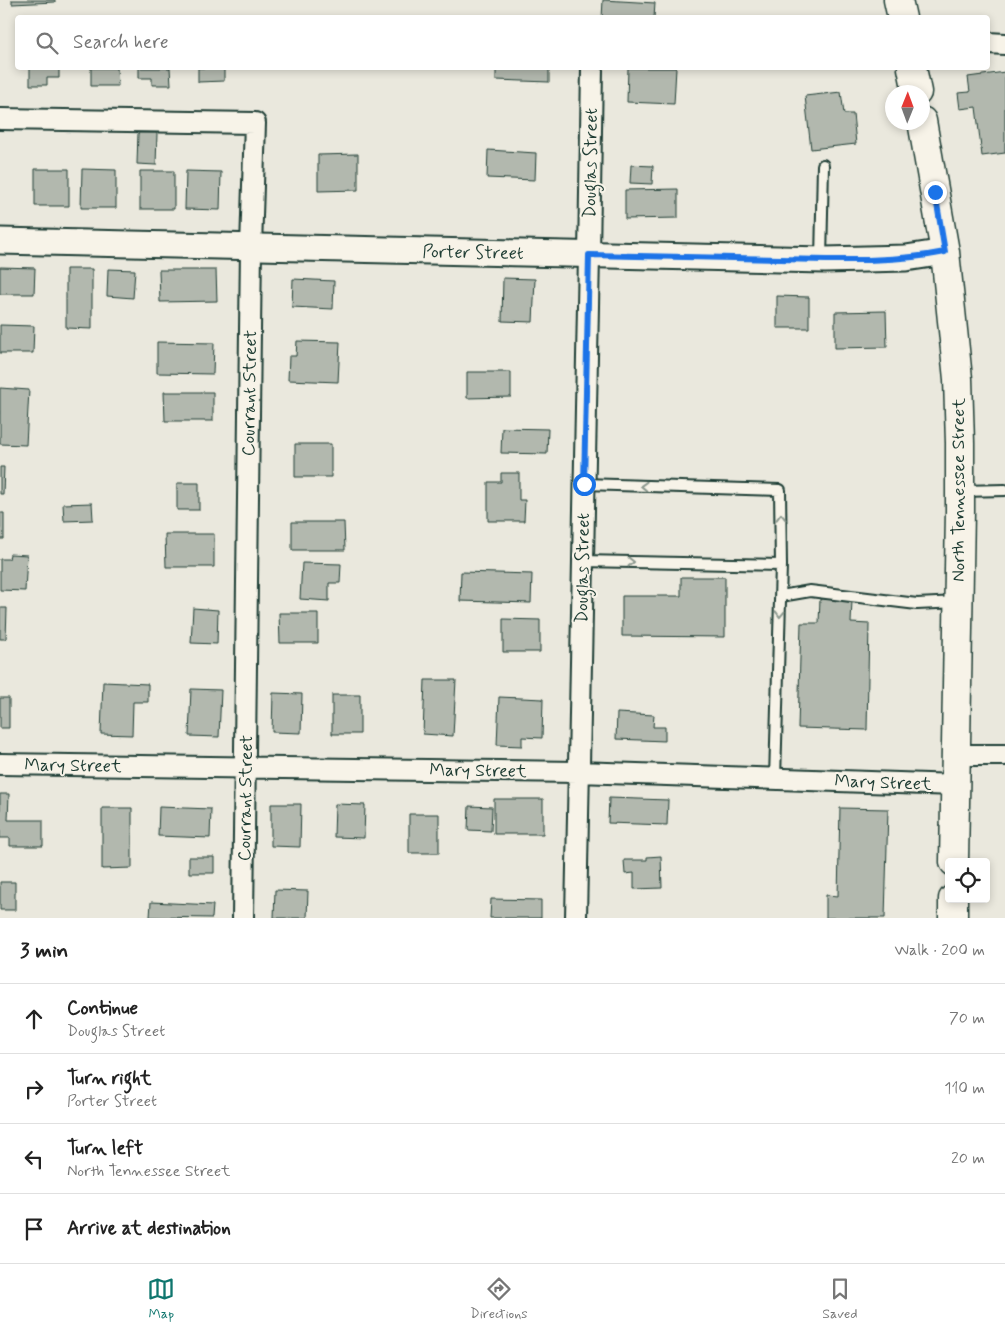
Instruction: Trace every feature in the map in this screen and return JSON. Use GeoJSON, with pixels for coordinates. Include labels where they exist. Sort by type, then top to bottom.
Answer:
{"type":"FeatureCollection","features":[{"type":"Feature","properties":{"kind":"main road"},"geometry":{"type":"LineString","coordinates":[[898,0],[901,15]]}},
{"type":"Feature","properties":{"kind":"main road"},"geometry":{"type":"LineString","coordinates":[[912,70],[916,85]]}},
{"type":"Feature","properties":{"kind":"main road","name":"North Tennessee Street"},"geometry":{"type":"LineString","coordinates":[[924,130],[945,252],[958,379],[960,491],[954,858]]}},
{"type":"Feature","properties":{"kind":"main road"},"geometry":{"type":"LineString","coordinates":[[953,903],[953,918]]}},
{"type":"Feature","properties":{"kind":"street"},"geometry":{"type":"LineString","coordinates":[[990,44],[1005,44]]}},
{"type":"Feature","properties":{"kind":"street","name":"Douglas Street"},"geometry":{"type":"LineString","coordinates":[[576,918],[592,70]]}},
{"type":"Feature","properties":{"kind":"street","name":"Courrant Street"},"geometry":{"type":"LineString","coordinates":[[0,119],[254,123],[243,918]]}},
{"type":"Feature","properties":{"kind":"street","name":"Porter Street"},"geometry":{"type":"LineString","coordinates":[[0,241],[821,260],[906,258],[945,252]]}},
{"type":"Feature","properties":{"kind":"street"},"geometry":{"type":"LineString","coordinates":[[956,754],[1005,755]]}},
{"type":"Feature","properties":{"kind":"street","name":"Mary Street"},"geometry":{"type":"LineString","coordinates":[[0,764],[578,772],[956,784]]}},
{"type":"Feature","properties":{"kind":"lane"},"geometry":{"type":"LineString","coordinates":[[821,260],[822,165]]}},
{"type":"Feature","properties":{"kind":"lane"},"geometry":{"type":"LineString","coordinates":[[584,484],[780,490],[782,565],[775,779]]}},
{"type":"Feature","properties":{"kind":"lane"},"geometry":{"type":"LineString","coordinates":[[960,491],[1005,490]]}},
{"type":"Feature","properties":{"kind":"lane"},"geometry":{"type":"LineString","coordinates":[[582,562],[782,565]]}},
{"type":"Feature","properties":{"kind":"lane"},"geometry":{"type":"LineString","coordinates":[[781,596],[810,591],[917,604],[958,602]]}},
{"type":"Feature","properties":{"kind":"building"},"geometry":{"type":"Polygon","coordinates":[[[12,0],[55,0],[55,2],[12,4],[12,0]]]}},
{"type":"Feature","properties":{"kind":"building"},"geometry":{"type":"Polygon","coordinates":[[[603,0],[655,3],[654,15],[602,15],[603,0]]]}},
{"type":"Feature","properties":{"kind":"building"},"geometry":{"type":"Polygon","coordinates":[[[30,70],[59,70],[59,78],[47,78],[47,85],[30,85],[30,70]]]}},
{"type":"Feature","properties":{"kind":"building"},"geometry":{"type":"Polygon","coordinates":[[[91,70],[117,70],[118,86],[91,86],[91,70]]]}},
{"type":"Feature","properties":{"kind":"building"},"geometry":{"type":"Polygon","coordinates":[[[139,70],[170,70],[171,85],[152,85],[152,78],[139,78],[139,70]]]}},
{"type":"Feature","properties":{"kind":"building"},"geometry":{"type":"Polygon","coordinates":[[[198,70],[224,70],[224,81],[198,82],[198,70]]]}},
{"type":"Feature","properties":{"kind":"building"},"geometry":{"type":"Polygon","coordinates":[[[496,70],[549,70],[549,82],[496,80],[496,70]]]}},
{"type":"Feature","properties":{"kind":"building"},"geometry":{"type":"Polygon","coordinates":[[[628,70],[676,70],[674,104],[627,102],[628,70]]]}},
{"type":"Feature","properties":{"kind":"building"},"geometry":{"type":"Polygon","coordinates":[[[1005,72],[1005,153],[982,156],[976,107],[960,109],[958,93],[970,92],[968,77],[1005,72]]]}},
{"type":"Feature","properties":{"kind":"building"},"geometry":{"type":"Polygon","coordinates":[[[841,92],[844,114],[853,114],[856,144],[811,149],[805,96],[841,92]]]}},
{"type":"Feature","properties":{"kind":"building"},"geometry":{"type":"Polygon","coordinates":[[[138,133],[157,133],[156,165],[137,164],[138,133]]]}},
{"type":"Feature","properties":{"kind":"building"},"geometry":{"type":"Polygon","coordinates":[[[488,150],[536,153],[535,180],[487,178],[488,150]]]}},
{"type":"Feature","properties":{"kind":"building"},"geometry":{"type":"Polygon","coordinates":[[[358,154],[358,190],[318,191],[318,155],[358,154]]]}},
{"type":"Feature","properties":{"kind":"building"},"geometry":{"type":"Polygon","coordinates":[[[631,165],[653,166],[652,184],[630,183],[631,165]]]}},
{"type":"Feature","properties":{"kind":"building"},"geometry":{"type":"Polygon","coordinates":[[[35,169],[69,169],[69,206],[35,206],[35,169]]]}},
{"type":"Feature","properties":{"kind":"building"},"geometry":{"type":"Polygon","coordinates":[[[82,169],[116,170],[116,208],[81,208],[82,169]]]}},
{"type":"Feature","properties":{"kind":"building"},"geometry":{"type":"Polygon","coordinates":[[[140,171],[174,171],[174,209],[140,209],[140,171]]]}},
{"type":"Feature","properties":{"kind":"building"},"geometry":{"type":"Polygon","coordinates":[[[186,171],[221,172],[220,210],[185,209],[186,171]]]}},
{"type":"Feature","properties":{"kind":"building"},"geometry":{"type":"Polygon","coordinates":[[[678,189],[678,218],[625,219],[625,190],[678,189]]]}},
{"type":"Feature","properties":{"kind":"building"},"geometry":{"type":"Polygon","coordinates":[[[0,267],[35,268],[34,294],[0,294],[0,267]]]}},
{"type":"Feature","properties":{"kind":"building"},"geometry":{"type":"Polygon","coordinates":[[[66,269],[92,269],[92,329],[66,328],[66,269]]]}},
{"type":"Feature","properties":{"kind":"building"},"geometry":{"type":"Polygon","coordinates":[[[108,269],[135,270],[133,298],[107,296],[108,269]]]}},
{"type":"Feature","properties":{"kind":"building"},"geometry":{"type":"Polygon","coordinates":[[[159,270],[216,270],[217,301],[160,302],[159,270]]]}},
{"type":"Feature","properties":{"kind":"building"},"geometry":{"type":"Polygon","coordinates":[[[503,278],[535,279],[533,322],[502,321],[503,278]]]}},
{"type":"Feature","properties":{"kind":"building"},"geometry":{"type":"Polygon","coordinates":[[[293,279],[334,281],[333,309],[292,307],[293,279]]]}},
{"type":"Feature","properties":{"kind":"building"},"geometry":{"type":"Polygon","coordinates":[[[777,296],[809,297],[809,328],[777,328],[777,296]]]}},
{"type":"Feature","properties":{"kind":"building"},"geometry":{"type":"Polygon","coordinates":[[[886,311],[887,347],[835,348],[835,312],[886,311]]]}},
{"type":"Feature","properties":{"kind":"building"},"geometry":{"type":"Polygon","coordinates":[[[0,325],[34,326],[33,353],[0,353],[0,325]]]}},
{"type":"Feature","properties":{"kind":"building"},"geometry":{"type":"Polygon","coordinates":[[[297,341],[340,342],[338,382],[288,380],[289,356],[296,356],[297,341]]]}},
{"type":"Feature","properties":{"kind":"building"},"geometry":{"type":"Polygon","coordinates":[[[157,342],[214,343],[213,374],[157,373],[157,342]]]}},
{"type":"Feature","properties":{"kind":"building"},"geometry":{"type":"Polygon","coordinates":[[[467,372],[511,372],[511,397],[467,398],[467,372]]]}},
{"type":"Feature","properties":{"kind":"building"},"geometry":{"type":"Polygon","coordinates":[[[0,388],[29,390],[26,445],[0,444],[0,388]]]}},
{"type":"Feature","properties":{"kind":"building"},"geometry":{"type":"Polygon","coordinates":[[[164,392],[213,392],[213,421],[165,421],[164,392]]]}},
{"type":"Feature","properties":{"kind":"building"},"geometry":{"type":"Polygon","coordinates":[[[502,428],[548,429],[547,454],[501,453],[502,428]]]}},
{"type":"Feature","properties":{"kind":"building"},"geometry":{"type":"Polygon","coordinates":[[[295,444],[331,444],[331,477],[295,477],[295,444]]]}},
{"type":"Feature","properties":{"kind":"building"},"geometry":{"type":"Polygon","coordinates":[[[0,467],[4,467],[3,494],[0,494],[0,467]]]}},
{"type":"Feature","properties":{"kind":"building"},"geometry":{"type":"Polygon","coordinates":[[[501,473],[519,473],[519,500],[525,500],[524,521],[488,521],[488,482],[501,482],[501,473]]]}},
{"type":"Feature","properties":{"kind":"building"},"geometry":{"type":"Polygon","coordinates":[[[177,483],[199,483],[199,510],[177,510],[177,483]]]}},
{"type":"Feature","properties":{"kind":"building"},"geometry":{"type":"Polygon","coordinates":[[[92,503],[93,520],[64,521],[63,504],[92,503]]]}},
{"type":"Feature","properties":{"kind":"building"},"geometry":{"type":"Polygon","coordinates":[[[0,513],[4,513],[4,539],[0,539],[0,513]]]}},
{"type":"Feature","properties":{"kind":"building"},"geometry":{"type":"Polygon","coordinates":[[[292,522],[344,522],[345,550],[292,550],[292,522]]]}},
{"type":"Feature","properties":{"kind":"building"},"geometry":{"type":"Polygon","coordinates":[[[165,534],[214,534],[214,567],[166,567],[165,534]]]}},
{"type":"Feature","properties":{"kind":"building"},"geometry":{"type":"Polygon","coordinates":[[[10,554],[27,555],[25,591],[0,590],[0,559],[9,559],[10,554]]]}},
{"type":"Feature","properties":{"kind":"building"},"geometry":{"type":"Polygon","coordinates":[[[302,563],[341,564],[340,583],[329,583],[329,601],[300,599],[302,563]]]}},
{"type":"Feature","properties":{"kind":"building"},"geometry":{"type":"Polygon","coordinates":[[[461,572],[532,574],[531,603],[460,601],[461,572]]]}},
{"type":"Feature","properties":{"kind":"building"},"geometry":{"type":"Polygon","coordinates":[[[681,577],[725,577],[725,637],[622,636],[622,596],[681,596],[681,577]]]}},
{"type":"Feature","properties":{"kind":"building"},"geometry":{"type":"Polygon","coordinates":[[[820,599],[852,600],[851,623],[869,624],[867,730],[798,728],[801,623],[819,623],[820,599]]]}},
{"type":"Feature","properties":{"kind":"building"},"geometry":{"type":"Polygon","coordinates":[[[0,608],[7,608],[6,639],[0,639],[0,608]]]}},
{"type":"Feature","properties":{"kind":"building"},"geometry":{"type":"Polygon","coordinates":[[[193,608],[218,610],[217,644],[191,643],[193,608]]]}},
{"type":"Feature","properties":{"kind":"building"},"geometry":{"type":"Polygon","coordinates":[[[279,613],[318,613],[318,643],[280,643],[279,613]]]}},
{"type":"Feature","properties":{"kind":"building"},"geometry":{"type":"Polygon","coordinates":[[[503,619],[540,620],[540,652],[503,652],[503,619]]]}},
{"type":"Feature","properties":{"kind":"building"},"geometry":{"type":"Polygon","coordinates":[[[425,680],[456,680],[453,736],[423,734],[425,680]]]}},
{"type":"Feature","properties":{"kind":"building"},"geometry":{"type":"Polygon","coordinates":[[[103,682],[148,684],[148,702],[133,702],[132,735],[101,734],[103,682]]]}},
{"type":"Feature","properties":{"kind":"building"},"geometry":{"type":"Polygon","coordinates":[[[191,689],[221,690],[219,737],[189,736],[191,689]]]}},
{"type":"Feature","properties":{"kind":"building"},"geometry":{"type":"Polygon","coordinates":[[[273,693],[302,694],[301,733],[272,732],[273,693]]]}},
{"type":"Feature","properties":{"kind":"building"},"geometry":{"type":"Polygon","coordinates":[[[332,695],[360,695],[360,734],[332,734],[332,695]]]}},
{"type":"Feature","properties":{"kind":"building"},"geometry":{"type":"Polygon","coordinates":[[[499,697],[543,699],[542,738],[522,737],[522,746],[497,745],[499,697]]]}},
{"type":"Feature","properties":{"kind":"building"},"geometry":{"type":"Polygon","coordinates":[[[0,698],[9,698],[9,728],[0,728],[0,698]]]}},
{"type":"Feature","properties":{"kind":"building"},"geometry":{"type":"Polygon","coordinates":[[[617,713],[654,715],[653,727],[665,727],[665,741],[616,739],[617,713]]]}},
{"type":"Feature","properties":{"kind":"building"},"geometry":{"type":"Polygon","coordinates":[[[0,794],[9,794],[8,820],[43,820],[43,846],[10,846],[10,838],[0,838],[0,794]]]}},
{"type":"Feature","properties":{"kind":"building"},"geometry":{"type":"Polygon","coordinates":[[[609,798],[668,800],[667,825],[608,823],[609,798]]]}},
{"type":"Feature","properties":{"kind":"building"},"geometry":{"type":"Polygon","coordinates":[[[494,799],[543,799],[543,834],[494,834],[494,799]]]}},
{"type":"Feature","properties":{"kind":"building"},"geometry":{"type":"Polygon","coordinates":[[[271,804],[301,804],[300,847],[271,846],[271,804]]]}},
{"type":"Feature","properties":{"kind":"building"},"geometry":{"type":"Polygon","coordinates":[[[335,804],[365,805],[364,838],[334,837],[335,804]]]}},
{"type":"Feature","properties":{"kind":"building"},"geometry":{"type":"Polygon","coordinates":[[[469,806],[492,807],[491,831],[468,830],[469,806]]]}},
{"type":"Feature","properties":{"kind":"building"},"geometry":{"type":"Polygon","coordinates":[[[159,807],[211,809],[210,838],[158,836],[159,807]]]}},
{"type":"Feature","properties":{"kind":"building"},"geometry":{"type":"Polygon","coordinates":[[[102,808],[132,808],[132,868],[102,869],[102,808]]]}},
{"type":"Feature","properties":{"kind":"building"},"geometry":{"type":"Polygon","coordinates":[[[840,808],[888,809],[885,918],[826,918],[826,895],[838,896],[840,808]]]}},
{"type":"Feature","properties":{"kind":"building"},"geometry":{"type":"Polygon","coordinates":[[[409,814],[439,814],[439,853],[409,853],[409,814]]]}},
{"type":"Feature","properties":{"kind":"building"},"geometry":{"type":"Polygon","coordinates":[[[661,856],[662,888],[634,889],[634,873],[625,874],[624,860],[647,860],[647,857],[661,856]]]}},
{"type":"Feature","properties":{"kind":"building"},"geometry":{"type":"Polygon","coordinates":[[[189,857],[214,857],[214,873],[189,873],[189,857]]]}},
{"type":"Feature","properties":{"kind":"building"},"geometry":{"type":"Polygon","coordinates":[[[0,882],[15,882],[15,910],[0,910],[0,882]]]}},
{"type":"Feature","properties":{"kind":"building"},"geometry":{"type":"Polygon","coordinates":[[[275,890],[308,891],[307,918],[274,918],[275,890]]]}},
{"type":"Feature","properties":{"kind":"building"},"geometry":{"type":"Polygon","coordinates":[[[491,899],[541,900],[541,918],[490,918],[491,899]]]}},
{"type":"Feature","properties":{"kind":"building"},"geometry":{"type":"Polygon","coordinates":[[[151,902],[213,905],[212,918],[150,917],[151,902]]]}},
{"type":"Feature","properties":{"kind":"route"},"geometry":{"type":"LineString","coordinates":[[584,484],[589,255],[821,260],[866,260],[926,256],[945,252],[935,192]]}}]}
